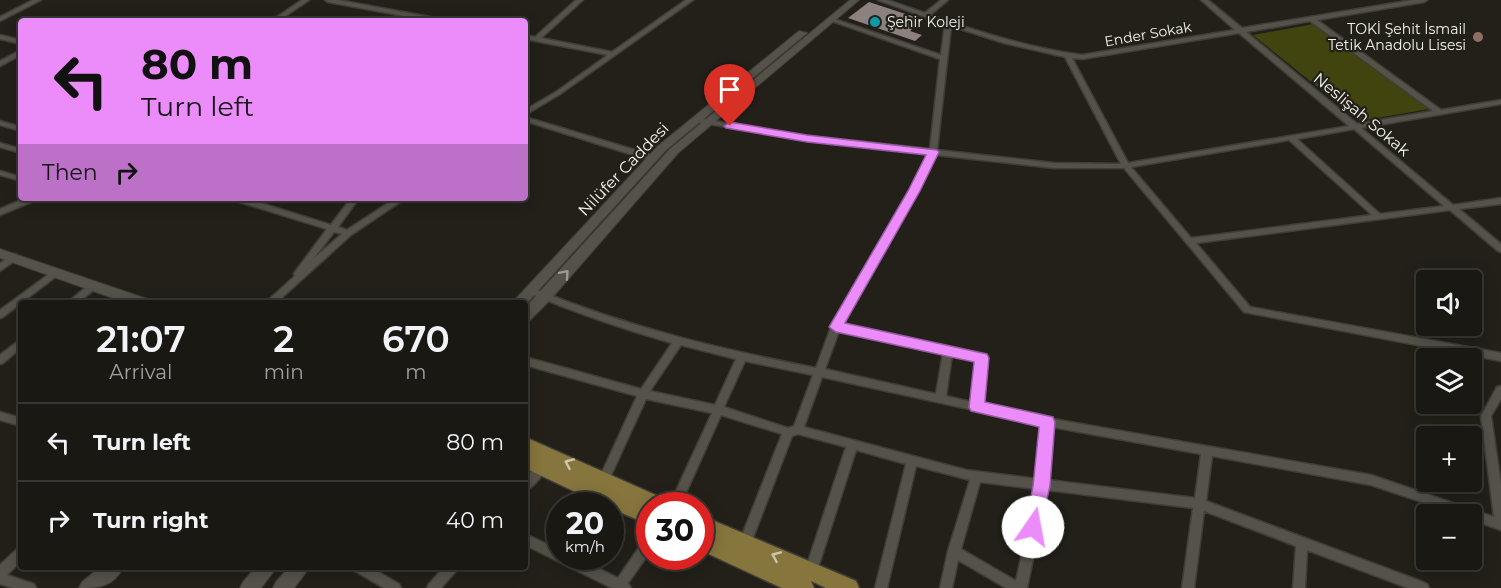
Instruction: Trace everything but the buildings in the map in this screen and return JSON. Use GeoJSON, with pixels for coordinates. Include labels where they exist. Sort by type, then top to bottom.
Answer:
{"type":"FeatureCollection","features":[{"type":"Feature","properties":{"kind":"main road"},"geometry":{"type":"LineString","coordinates":[[528,445],[636,494]]}},
{"type":"Feature","properties":{"kind":"main road"},"geometry":{"type":"LineString","coordinates":[[532,466],[636,511]]}},
{"type":"Feature","properties":{"kind":"main road"},"geometry":{"type":"LineString","coordinates":[[714,530],[745,543],[807,580]]}},
{"type":"Feature","properties":{"kind":"main road"},"geometry":{"type":"LineString","coordinates":[[714,545],[807,580],[849,588]]}},
{"type":"Feature","properties":{"kind":"street"},"geometry":{"type":"LineString","coordinates":[[0,19],[38,0]]}},
{"type":"Feature","properties":{"kind":"street"},"geometry":{"type":"LineString","coordinates":[[278,18],[306,0]]}},
{"type":"Feature","properties":{"kind":"street"},"geometry":{"type":"LineString","coordinates":[[328,0],[425,18]]}},
{"type":"Feature","properties":{"kind":"street"},"geometry":{"type":"LineString","coordinates":[[536,39],[580,0]]}},
{"type":"Feature","properties":{"kind":"street"},"geometry":{"type":"LineString","coordinates":[[528,111],[690,0]]}},
{"type":"Feature","properties":{"kind":"street","name":"Nilüfer Caddesi"},"geometry":{"type":"LineString","coordinates":[[522,300],[652,158],[843,0]]}},
{"type":"Feature","properties":{"kind":"street"},"geometry":{"type":"LineString","coordinates":[[528,313],[545,297],[674,151],[855,0]]}},
{"type":"Feature","properties":{"kind":"street","name":"Ender Sokak"},"geometry":{"type":"LineString","coordinates":[[881,0],[1022,45],[1082,57],[1424,0]]}},
{"type":"Feature","properties":{"kind":"street"},"geometry":{"type":"LineString","coordinates":[[926,15],[945,0]]}},
{"type":"Feature","properties":{"kind":"street","name":"Neslişah Sokak"},"geometry":{"type":"LineString","coordinates":[[1204,0],[1501,249]]}},
{"type":"Feature","properties":{"kind":"street"},"geometry":{"type":"LineString","coordinates":[[1312,19],[1440,113]]}},
{"type":"Feature","properties":{"kind":"street"},"geometry":{"type":"LineString","coordinates":[[832,20],[944,58]]}},
{"type":"Feature","properties":{"kind":"street"},"geometry":{"type":"LineString","coordinates":[[745,543],[819,372],[836,327],[914,191],[933,152],[948,22]]}},
{"type":"Feature","properties":{"kind":"street"},"geometry":{"type":"LineString","coordinates":[[0,37],[18,41]]}},
{"type":"Feature","properties":{"kind":"street"},"geometry":{"type":"LineString","coordinates":[[528,38],[613,54]]}},
{"type":"Feature","properties":{"kind":"street"},"geometry":{"type":"LineString","coordinates":[[0,64],[18,54]]}},
{"type":"Feature","properties":{"kind":"street"},"geometry":{"type":"LineString","coordinates":[[1067,55],[1126,166],[1247,310],[1501,357]]}},
{"type":"Feature","properties":{"kind":"street"},"geometry":{"type":"LineString","coordinates":[[696,120],[807,138],[1022,162],[1103,168],[1501,102]]}},
{"type":"Feature","properties":{"kind":"street"},"geometry":{"type":"LineString","coordinates":[[528,121],[652,158]]}},
{"type":"Feature","properties":{"kind":"street"},"geometry":{"type":"LineString","coordinates":[[0,123],[18,128]]}},
{"type":"Feature","properties":{"kind":"street"},"geometry":{"type":"LineString","coordinates":[[1291,138],[1379,217]]}},
{"type":"Feature","properties":{"kind":"street"},"geometry":{"type":"LineString","coordinates":[[0,145],[18,150]]}},
{"type":"Feature","properties":{"kind":"street"},"geometry":{"type":"LineString","coordinates":[[0,173],[18,178]]}},
{"type":"Feature","properties":{"kind":"street"},"geometry":{"type":"LineString","coordinates":[[0,212],[26,201]]}},
{"type":"Feature","properties":{"kind":"street"},"geometry":{"type":"LineString","coordinates":[[246,201],[332,226],[348,233]]}},
{"type":"Feature","properties":{"kind":"street"},"geometry":{"type":"LineString","coordinates":[[290,286],[353,201]]}},
{"type":"Feature","properties":{"kind":"street"},"geometry":{"type":"LineString","coordinates":[[274,300],[348,233],[397,201]]}},
{"type":"Feature","properties":{"kind":"street"},"geometry":{"type":"LineString","coordinates":[[1190,241],[1501,201]]}},
{"type":"Feature","properties":{"kind":"street"},"geometry":{"type":"LineString","coordinates":[[0,253],[133,300]]}},
{"type":"Feature","properties":{"kind":"street"},"geometry":{"type":"LineString","coordinates":[[0,268],[14,257]]}},
{"type":"Feature","properties":{"kind":"street"},"geometry":{"type":"LineString","coordinates":[[20,300],[57,272]]}},
{"type":"Feature","properties":{"kind":"street"},"geometry":{"type":"LineString","coordinates":[[76,300],[93,286]]}},
{"type":"Feature","properties":{"kind":"street"},"geometry":{"type":"LineString","coordinates":[[532,291],[678,342],[1047,422],[1371,480],[1440,504]]}},
{"type":"Feature","properties":{"kind":"street"},"geometry":{"type":"LineString","coordinates":[[0,315],[18,301]]}},
{"type":"Feature","properties":{"kind":"street"},"geometry":{"type":"LineString","coordinates":[[836,327],[982,358],[977,407]]}},
{"type":"Feature","properties":{"kind":"street"},"geometry":{"type":"LineString","coordinates":[[604,479],[643,394],[678,342]]}},
{"type":"Feature","properties":{"kind":"street"},"geometry":{"type":"LineString","coordinates":[[0,360],[18,346]]}},
{"type":"Feature","properties":{"kind":"street"},"geometry":{"type":"LineString","coordinates":[[940,399],[948,351]]}},
{"type":"Feature","properties":{"kind":"street"},"geometry":{"type":"LineString","coordinates":[[681,492],[742,357]]}},
{"type":"Feature","properties":{"kind":"street"},"geometry":{"type":"LineString","coordinates":[[528,362],[643,394],[719,410],[976,477],[1200,504],[1420,587]]}},
{"type":"Feature","properties":{"kind":"street"},"geometry":{"type":"LineString","coordinates":[[1482,519],[1501,525],[1486,416],[1501,390]]}},
{"type":"Feature","properties":{"kind":"street"},"geometry":{"type":"LineString","coordinates":[[0,416],[18,421]]}},
{"type":"Feature","properties":{"kind":"street"},"geometry":{"type":"LineString","coordinates":[[954,551],[1019,588],[1042,486],[1047,422]]}},
{"type":"Feature","properties":{"kind":"street"},"geometry":{"type":"LineString","coordinates":[[807,580],[852,446]]}},
{"type":"Feature","properties":{"kind":"street"},"geometry":{"type":"LineString","coordinates":[[1188,588],[1207,450]]}},
{"type":"Feature","properties":{"kind":"street"},"geometry":{"type":"LineString","coordinates":[[881,588],[912,462]]}},
{"type":"Feature","properties":{"kind":"street"},"geometry":{"type":"LineString","coordinates":[[946,588],[954,551],[976,477]]}},
{"type":"Feature","properties":{"kind":"street"},"geometry":{"type":"LineString","coordinates":[[528,540],[546,549]]}},
{"type":"Feature","properties":{"kind":"street"},"geometry":{"type":"LineString","coordinates":[[1299,588],[1302,542]]}},
{"type":"Feature","properties":{"kind":"street"},"geometry":{"type":"LineString","coordinates":[[0,573],[18,556]]}},
{"type":"Feature","properties":{"kind":"street"},"geometry":{"type":"LineString","coordinates":[[588,570],[621,587],[636,563]]}},
{"type":"Feature","properties":{"kind":"street"},"geometry":{"type":"LineString","coordinates":[[88,588],[110,570]]}},
{"type":"Feature","properties":{"kind":"street"},"geometry":{"type":"LineString","coordinates":[[249,588],[265,570]]}},
{"type":"Feature","properties":{"kind":"street"},"geometry":{"type":"LineString","coordinates":[[282,588],[298,570]]}},
{"type":"Feature","properties":{"kind":"street"},"geometry":{"type":"LineString","coordinates":[[364,570],[395,588]]}},
{"type":"Feature","properties":{"kind":"street"},"geometry":{"type":"LineString","coordinates":[[433,588],[449,570]]}},
{"type":"Feature","properties":{"kind":"street"},"geometry":{"type":"LineString","coordinates":[[0,578],[30,588]]}},
{"type":"Feature","properties":{"kind":"shaded area"},"geometry":{"type":"Polygon","coordinates":[[[1314,24],[1429,109],[1360,121],[1253,35],[1314,24]]]}},
{"type":"Feature","properties":{"kind":"place","name":"Şehir Koleji"},"geometry":{"type":"Point","coordinates":[875,22]}},
{"type":"Feature","properties":{"kind":"place","name":"TOKİ Şehit İsmail Tetik Anadolu Lisesi"},"geometry":{"type":"Point","coordinates":[1478,37]}},
{"type":"Feature","properties":{"kind":"route"},"geometry":{"type":"LineString","coordinates":[[730,126],[807,138],[933,152],[914,191],[836,327],[982,358],[977,407],[1047,422],[1042,486],[1033,527]]}}]}
